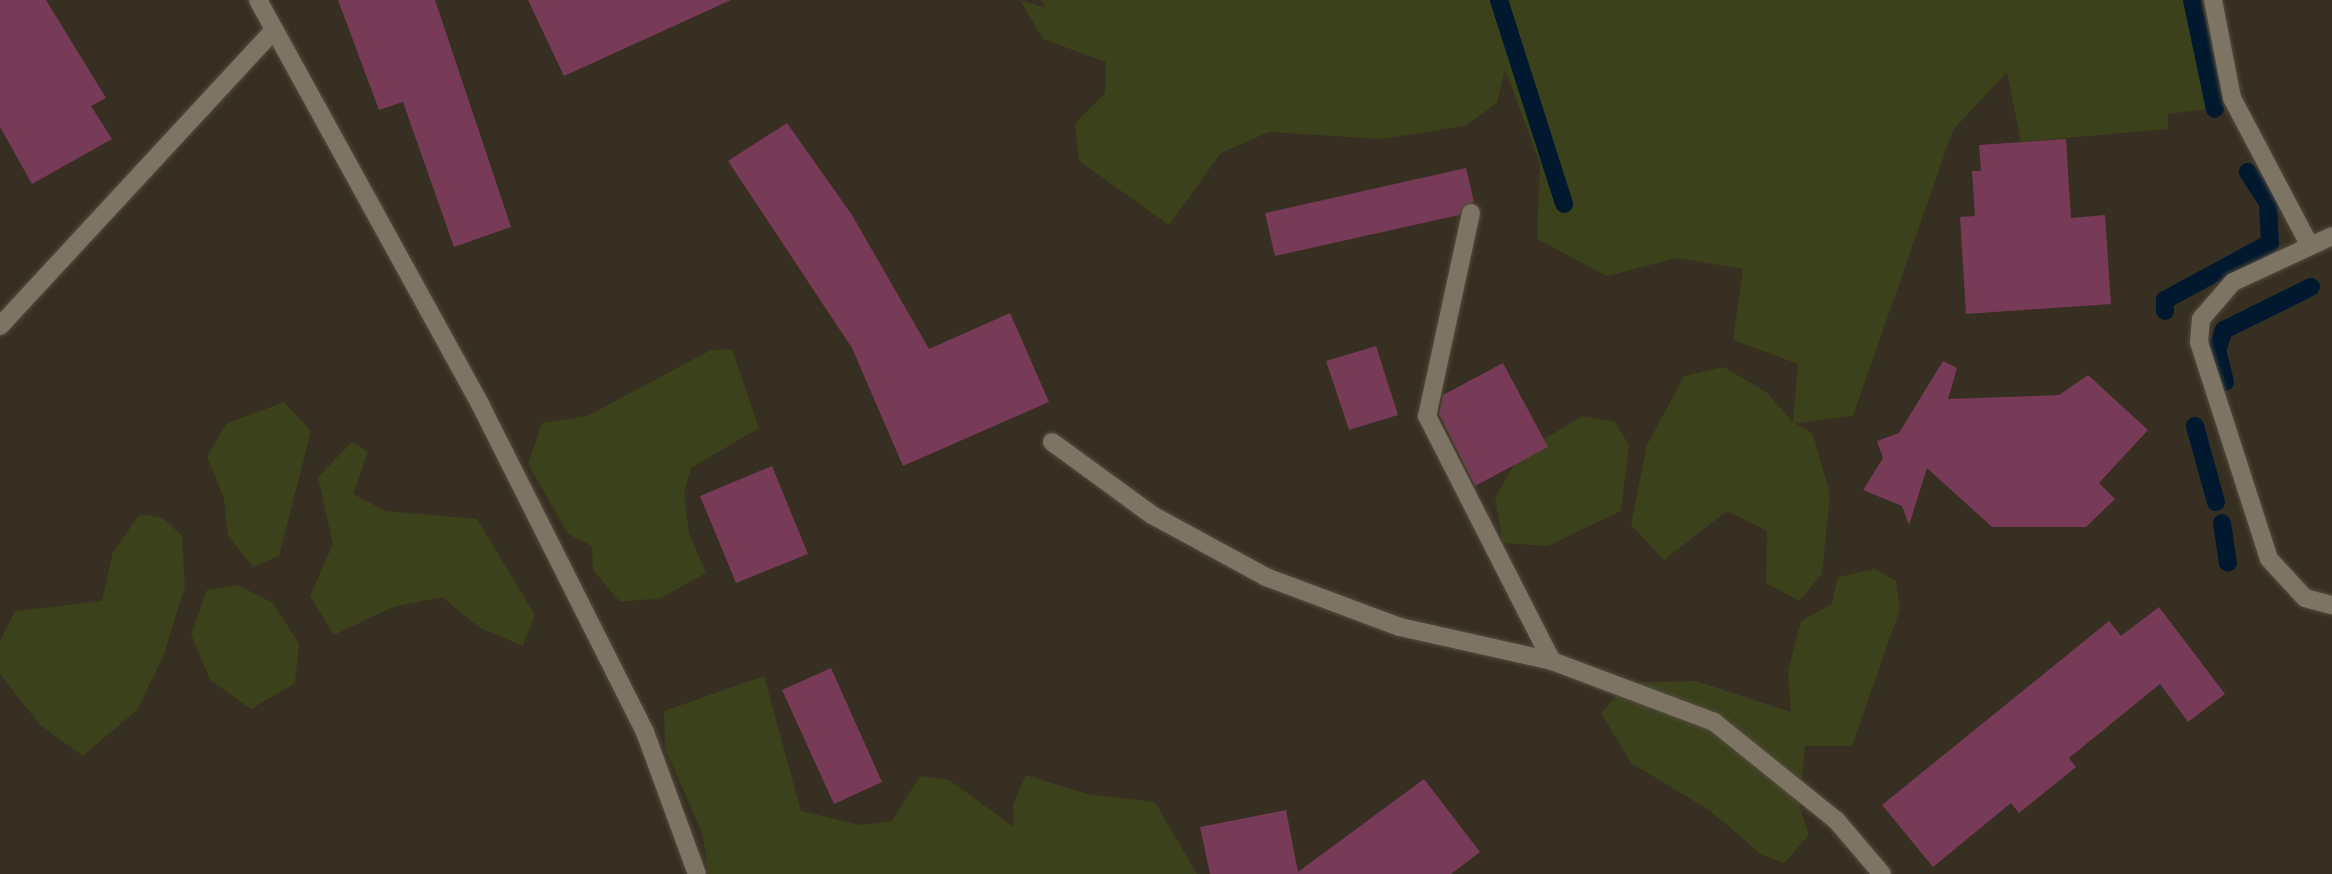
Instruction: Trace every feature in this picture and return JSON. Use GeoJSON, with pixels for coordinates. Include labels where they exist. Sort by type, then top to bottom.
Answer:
{"type":"FeatureCollection","features":[{"type":"Feature","properties":{"kind":"street"},"geometry":{"type":"LineString","coordinates":[[258,0],[481,404],[645,732],[697,874]]}},
{"type":"Feature","properties":{"kind":"street"},"geometry":{"type":"LineString","coordinates":[[2213,0],[2232,98],[2310,246]]}},
{"type":"Feature","properties":{"kind":"street"},"geometry":{"type":"LineString","coordinates":[[0,326],[274,30]]}},
{"type":"Feature","properties":{"kind":"street"},"geometry":{"type":"LineString","coordinates":[[1471,213],[1427,416],[1552,661]]}},
{"type":"Feature","properties":{"kind":"street"},"geometry":{"type":"LineString","coordinates":[[2332,236],[2233,282],[2201,319],[2199,342],[2269,559],[2305,598],[2332,606]]}},
{"type":"Feature","properties":{"kind":"street"},"geometry":{"type":"LineString","coordinates":[[1052,442],[1153,515],[1266,577],[1400,627],[1552,661],[1714,722],[1836,820],[1882,874]]}},
{"type":"Feature","properties":{"kind":"green space"},"geometry":{"type":"Polygon","coordinates":[[[1020,0],[1046,8],[1041,0],[2185,0],[2209,109],[2168,114],[2168,129],[2021,142],[2007,72],[1953,130],[1853,416],[1795,423],[1813,434],[1830,494],[1822,574],[1799,601],[1766,583],[1767,531],[1727,511],[1664,560],[1631,525],[1647,445],[1684,376],[1724,367],[1766,392],[1793,422],[1798,364],[1733,340],[1743,269],[1677,258],[1607,276],[1537,239],[1540,164],[1505,69],[1497,103],[1465,126],[1382,139],[1269,132],[1221,153],[1169,225],[1079,161],[1075,123],[1105,93],[1106,62],[1043,39],[1020,0]]]}},
{"type":"Feature","properties":{"kind":"green space"},"geometry":{"type":"Polygon","coordinates":[[[732,349],[759,428],[691,468],[684,493],[689,533],[706,573],[661,598],[620,602],[593,570],[592,546],[568,534],[528,464],[542,423],[587,416],[711,350],[732,349]]]}},
{"type":"Feature","properties":{"kind":"green space"},"geometry":{"type":"Polygon","coordinates":[[[284,402],[311,431],[279,556],[253,567],[228,536],[224,498],[207,457],[226,424],[284,402]]]}},
{"type":"Feature","properties":{"kind":"green space"},"geometry":{"type":"Polygon","coordinates":[[[1582,416],[1615,422],[1629,445],[1621,511],[1548,546],[1503,543],[1495,498],[1520,454],[1582,416]]]}},
{"type":"Feature","properties":{"kind":"green space"},"geometry":{"type":"Polygon","coordinates":[[[352,442],[368,452],[353,494],[386,511],[477,519],[535,615],[523,646],[480,628],[442,597],[393,607],[334,635],[310,596],[333,544],[318,477],[352,442]]]}},
{"type":"Feature","properties":{"kind":"green space"},"geometry":{"type":"Polygon","coordinates":[[[140,514],[163,518],[182,536],[185,586],[163,657],[137,710],[83,756],[40,725],[0,674],[0,641],[15,611],[102,601],[113,552],[140,514]]]}},
{"type":"Feature","properties":{"kind":"green space"},"geometry":{"type":"Polygon","coordinates":[[[1875,569],[1896,581],[1900,609],[1852,746],[1805,746],[1799,805],[1809,835],[1784,863],[1762,855],[1709,810],[1631,763],[1601,713],[1628,683],[1696,681],[1791,712],[1788,671],[1801,621],[1832,604],[1838,577],[1875,569]]]}},
{"type":"Feature","properties":{"kind":"green space"},"geometry":{"type":"Polygon","coordinates":[[[238,585],[273,603],[299,644],[295,683],[251,709],[210,680],[191,634],[207,590],[238,585]]]}},
{"type":"Feature","properties":{"kind":"green space"},"geometry":{"type":"Polygon","coordinates":[[[764,676],[801,811],[861,825],[892,821],[920,776],[949,780],[1014,827],[1013,805],[1026,775],[1087,794],[1155,802],[1197,874],[708,874],[703,836],[665,748],[664,711],[764,676]]]}},
{"type":"Feature","properties":{"kind":"building"},"geometry":{"type":"Polygon","coordinates":[[[0,0],[46,0],[106,98],[91,106],[112,139],[32,184],[0,127],[0,0]]]}},
{"type":"Feature","properties":{"kind":"building"},"geometry":{"type":"Polygon","coordinates":[[[338,0],[435,0],[511,227],[454,247],[403,102],[379,110],[338,0]]]}},
{"type":"Feature","properties":{"kind":"building"},"geometry":{"type":"Polygon","coordinates":[[[528,0],[731,0],[564,76],[528,0]]]}},
{"type":"Feature","properties":{"kind":"building"},"geometry":{"type":"Polygon","coordinates":[[[787,123],[852,215],[929,349],[1010,313],[1049,402],[903,466],[852,348],[728,161],[787,123]]]}},
{"type":"Feature","properties":{"kind":"building"},"geometry":{"type":"Polygon","coordinates":[[[2066,139],[2071,218],[2105,215],[2111,304],[1966,314],[1960,217],[1975,216],[1972,171],[1981,171],[1979,145],[2066,139]]]}},
{"type":"Feature","properties":{"kind":"building"},"geometry":{"type":"Polygon","coordinates":[[[1466,168],[1474,202],[1459,215],[1275,256],[1265,213],[1466,168]]]}},
{"type":"Feature","properties":{"kind":"building"},"geometry":{"type":"Polygon","coordinates":[[[1376,346],[1398,415],[1349,430],[1326,361],[1376,346]]]}},
{"type":"Feature","properties":{"kind":"building"},"geometry":{"type":"Polygon","coordinates":[[[1943,361],[1957,368],[1948,399],[2059,395],[2088,375],[2148,430],[2099,483],[2115,499],[2086,527],[1992,527],[1927,468],[1909,525],[1902,506],[1863,490],[1883,458],[1877,441],[1899,433],[1943,361]]]}},
{"type":"Feature","properties":{"kind":"building"},"geometry":{"type":"Polygon","coordinates":[[[1503,363],[1548,447],[1475,486],[1439,414],[1443,395],[1503,363]]]}},
{"type":"Feature","properties":{"kind":"building"},"geometry":{"type":"Polygon","coordinates":[[[772,466],[808,554],[736,583],[700,496],[772,466]]]}},
{"type":"Feature","properties":{"kind":"building"},"geometry":{"type":"Polygon","coordinates":[[[2159,607],[2225,694],[2188,722],[2160,684],[2069,758],[2076,767],[2019,813],[2011,803],[1933,867],[1882,805],[2109,621],[2121,636],[2159,607]]]}},
{"type":"Feature","properties":{"kind":"building"},"geometry":{"type":"Polygon","coordinates":[[[831,668],[882,782],[834,804],[782,690],[831,668]]]}},
{"type":"Feature","properties":{"kind":"building"},"geometry":{"type":"Polygon","coordinates":[[[1424,779],[1480,852],[1451,874],[1210,874],[1200,827],[1286,810],[1298,872],[1424,779]]]}},
{"type":"Feature","properties":{"kind":"waterway"},"geometry":{"type":"LineString","coordinates":[[1499,0],[1564,204]]}},
{"type":"Feature","properties":{"kind":"waterway"},"geometry":{"type":"LineString","coordinates":[[2192,0],[2215,109]]}},
{"type":"Feature","properties":{"kind":"waterway"},"geometry":{"type":"LineString","coordinates":[[2165,311],[2165,300],[2270,243],[2268,203],[2248,172]]}},
{"type":"Feature","properties":{"kind":"waterway"},"geometry":{"type":"LineString","coordinates":[[2225,382],[2217,351],[2224,330],[2311,287]]}},
{"type":"Feature","properties":{"kind":"waterway"},"geometry":{"type":"LineString","coordinates":[[2195,426],[2216,502]]}},
{"type":"Feature","properties":{"kind":"waterway"},"geometry":{"type":"LineString","coordinates":[[2222,523],[2228,563]]}}]}
